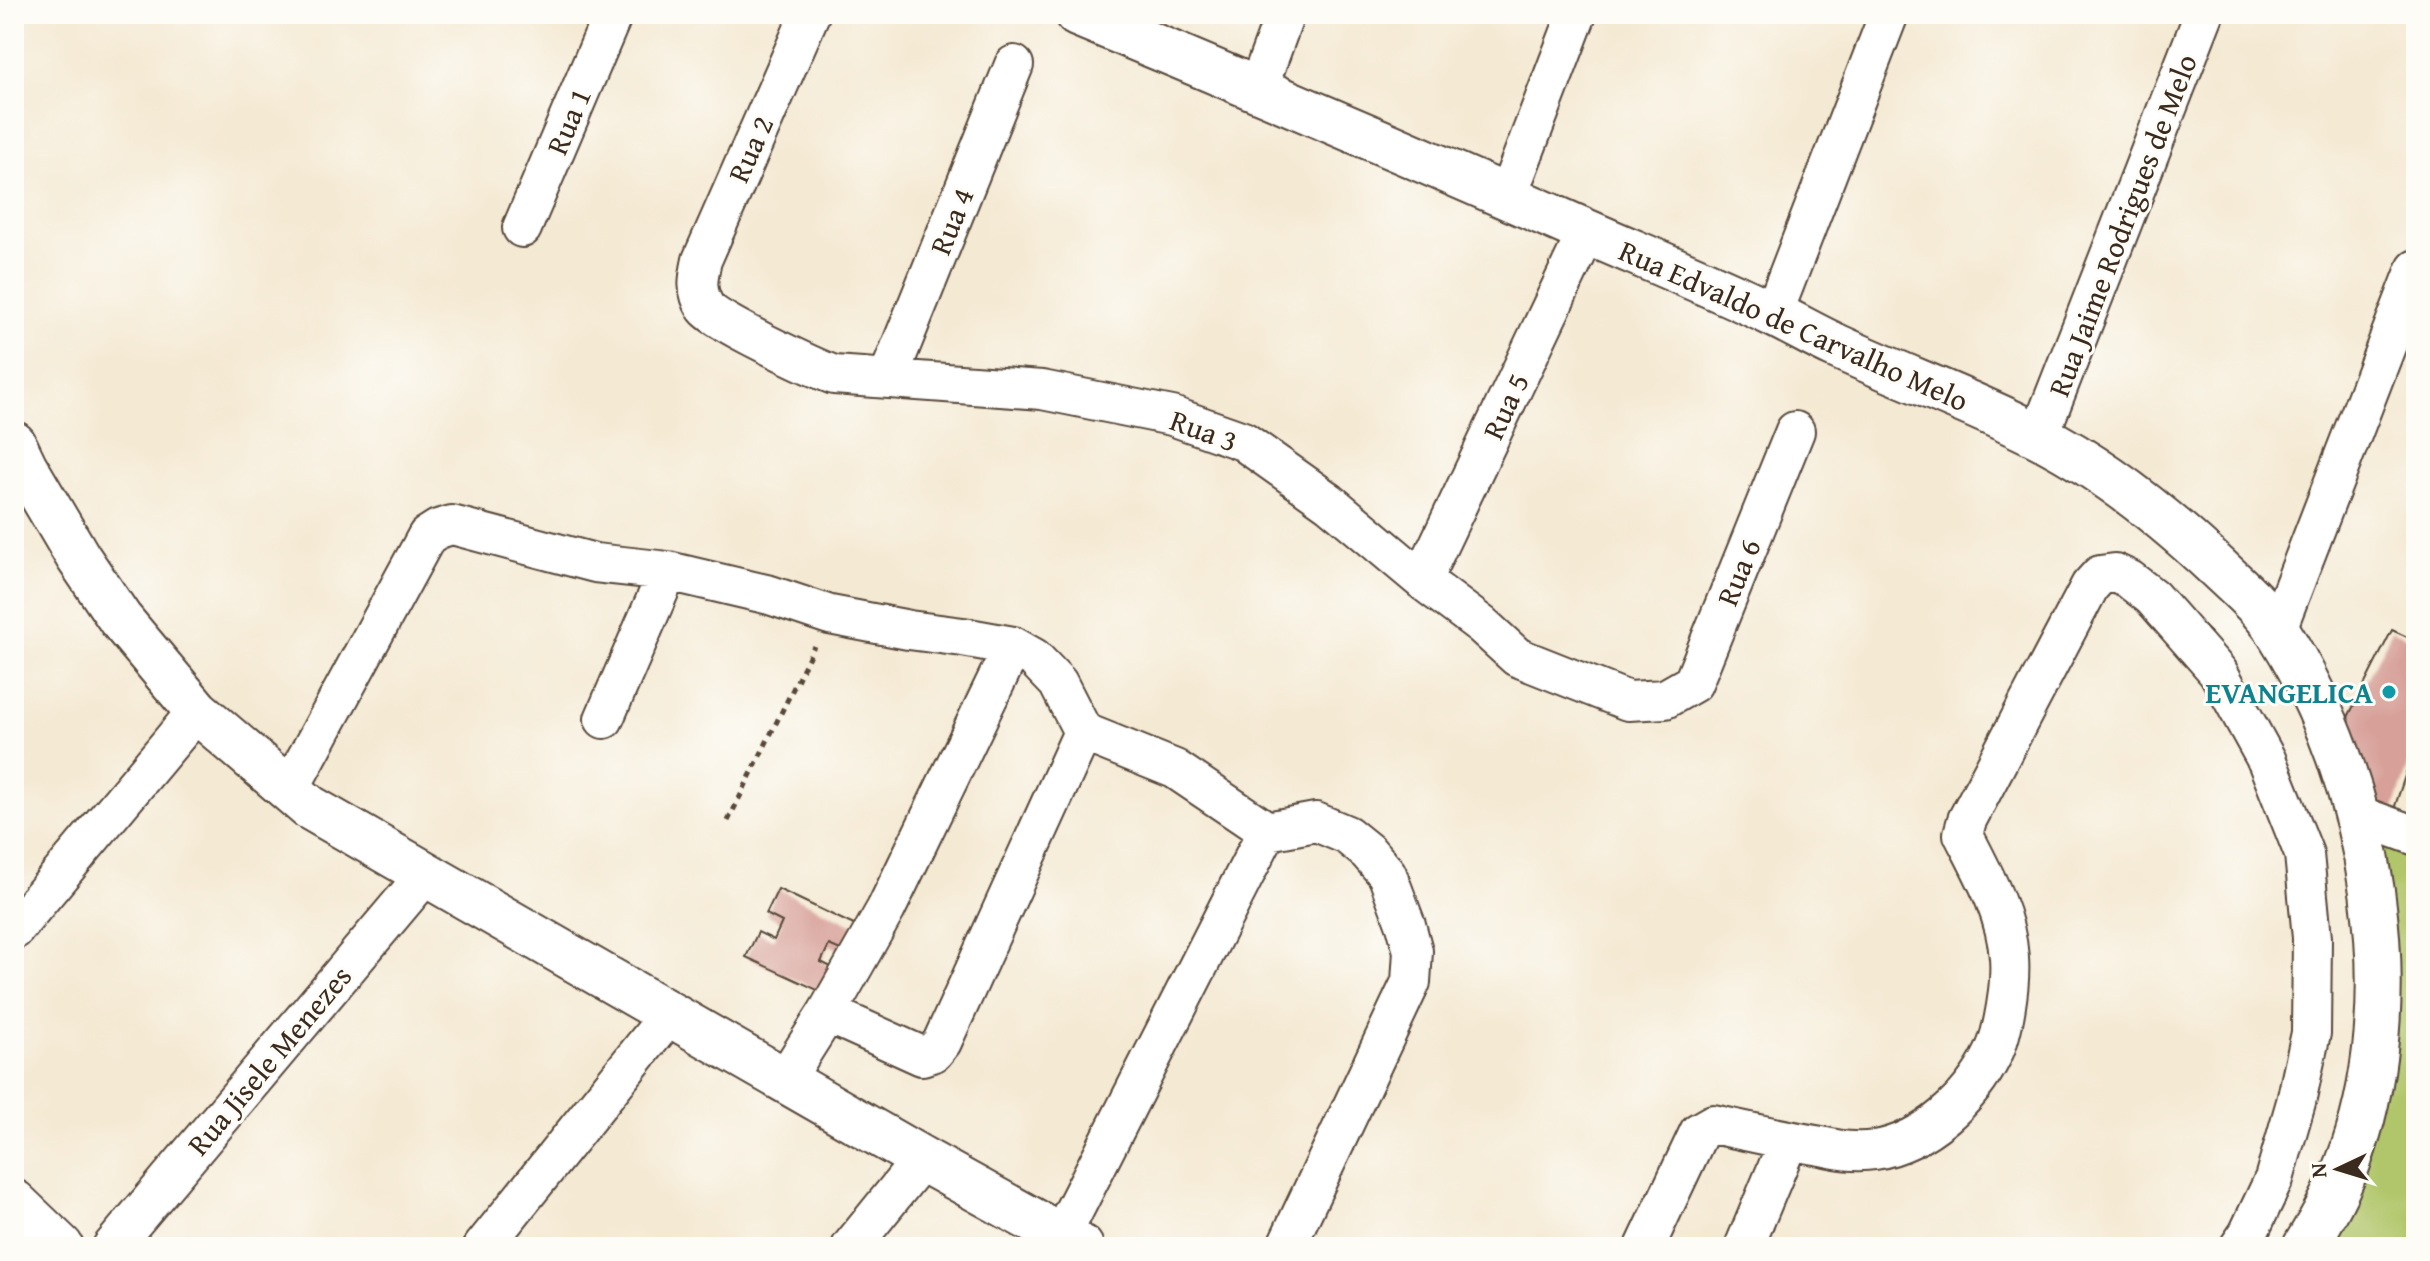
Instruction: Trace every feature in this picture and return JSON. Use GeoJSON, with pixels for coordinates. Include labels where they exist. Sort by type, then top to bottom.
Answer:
{"type":"FeatureCollection","features":[{"type":"Feature","properties":{"kind":"street","name":"Rua 1"},"geometry":{"type":"LineString","coordinates":[[522,228],[613,14]]}},
{"type":"Feature","properties":{"kind":"street","name":"Rua 2"},"geometry":{"type":"LineString","coordinates":[[696,287],[702,260],[810,14]]}},
{"type":"Feature","properties":{"kind":"street","name":"Rua Edvaldo de Carvalho Melo"},"geometry":{"type":"LineString","coordinates":[[1077,14],[1258,88],[1587,232],[2039,436],[2133,496],[2218,568],[2277,629],[2335,743],[2358,815],[2376,916],[2379,974],[2376,1025],[2363,1116],[2347,1166],[2305,1247]]}},
{"type":"Feature","properties":{"kind":"street"},"geometry":{"type":"LineString","coordinates":[[1258,88],[1285,14]]}},
{"type":"Feature","properties":{"kind":"street"},"geometry":{"type":"LineString","coordinates":[[1507,197],[1577,14]]}},
{"type":"Feature","properties":{"kind":"street"},"geometry":{"type":"LineString","coordinates":[[1773,314],[1889,14]]}},
{"type":"Feature","properties":{"kind":"street","name":"Rua Jaime Rodrigues de Melo"},"geometry":{"type":"LineString","coordinates":[[2039,436],[2204,14]]}},
{"type":"Feature","properties":{"kind":"street","name":"Rua 4"},"geometry":{"type":"LineString","coordinates":[[888,378],[1014,65]]}},
{"type":"Feature","properties":{"kind":"street","name":"Rua 5"},"geometry":{"type":"LineString","coordinates":[[1422,580],[1587,232]]}},
{"type":"Feature","properties":{"kind":"street"},"geometry":{"type":"LineString","coordinates":[[2277,629],[2416,269]]}},
{"type":"Feature","properties":{"kind":"street","name":"Rua 3"},"geometry":{"type":"LineString","coordinates":[[696,287],[707,311],[807,365],[834,375],[1042,390],[1172,416],[1243,441],[1329,502],[1422,580],[1482,625],[1517,657],[1628,701],[1665,699]]}},
{"type":"Feature","properties":{"kind":"street","name":"Rua 6"},"geometry":{"type":"LineString","coordinates":[[1665,699],[1693,683],[1795,431]]}},
{"type":"Feature","properties":{"kind":"street"},"geometry":{"type":"LineString","coordinates":[[18,463],[120,619],[197,711],[309,807],[784,1081],[1071,1241],[1267,831]]}},
{"type":"Feature","properties":{"kind":"street"},"geometry":{"type":"LineString","coordinates":[[289,790],[427,536],[452,525],[595,563],[668,571],[770,595],[830,615],[1013,646],[1034,658],[1058,683],[1083,732],[1175,769],[1267,831],[1316,822],[1347,835],[1368,852],[1387,874],[1413,951],[1411,982],[1286,1247]]}},
{"type":"Feature","properties":{"kind":"street"},"geometry":{"type":"LineString","coordinates":[[604,719],[668,571]]}},
{"type":"Feature","properties":{"kind":"street"},"geometry":{"type":"LineString","coordinates":[[1645,1247],[1699,1132],[1713,1124],[1845,1152],[1873,1151],[1899,1144],[1924,1131],[1963,1099],[1994,1053],[2006,1006],[2009,959],[2001,915],[1963,834],[1967,820],[2090,586],[2100,575],[2115,573],[2152,597],[2218,672],[2267,761],[2304,854],[2312,938],[2311,1033],[2296,1102],[2274,1179],[2239,1247]]}},
{"type":"Feature","properties":{"kind":"street"},"geometry":{"type":"LineString","coordinates":[[784,1081],[886,909],[1013,646]]}},
{"type":"Feature","properties":{"kind":"street"},"geometry":{"type":"LineString","coordinates":[[14,930],[197,711]]}},
{"type":"Feature","properties":{"kind":"street"},"geometry":{"type":"LineString","coordinates":[[827,1013],[922,1056],[934,1052],[942,1042],[1083,732]]}},
{"type":"Feature","properties":{"kind":"street"},"geometry":{"type":"LineString","coordinates":[[2358,815],[2416,836]]}},
{"type":"Feature","properties":{"kind":"street","name":"Rua Jisele Menezes"},"geometry":{"type":"LineString","coordinates":[[112,1247],[426,874]]}},
{"type":"Feature","properties":{"kind":"street"},"geometry":{"type":"LineString","coordinates":[[483,1247],[669,1015]]}},
{"type":"Feature","properties":{"kind":"street"},"geometry":{"type":"LineString","coordinates":[[1744,1247],[1788,1142]]}},
{"type":"Feature","properties":{"kind":"street"},"geometry":{"type":"LineString","coordinates":[[851,1247],[922,1159]]}},
{"type":"Feature","properties":{"kind":"street"},"geometry":{"type":"LineString","coordinates":[[14,1202],[61,1247]]}},
{"type":"Feature","properties":{"kind":"path"},"geometry":{"type":"LineString","coordinates":[[728,821],[830,615]]}},
{"type":"Feature","properties":{"kind":"green space"},"geometry":{"type":"Polygon","coordinates":[[[2358,815],[2416,836],[2416,1247],[2305,1247],[2363,1116],[2358,815]]]}},
{"type":"Feature","properties":{"kind":"building","name":"EVANGELICA"},"geometry":{"type":"Polygon","coordinates":[[[2392,630],[2416,641],[2416,743],[2388,827],[2335,743],[2392,630]]]}},
{"type":"Feature","properties":{"kind":"building"},"geometry":{"type":"Polygon","coordinates":[[[778,889],[858,927],[845,952],[829,945],[821,962],[837,970],[826,994],[746,957],[758,932],[774,940],[782,922],[766,914],[778,889]]]}},
{"type":"Feature","properties":{"kind":"place","name":"EVANGELICA"},"geometry":{"type":"Point","coordinates":[2389,692]}}]}
